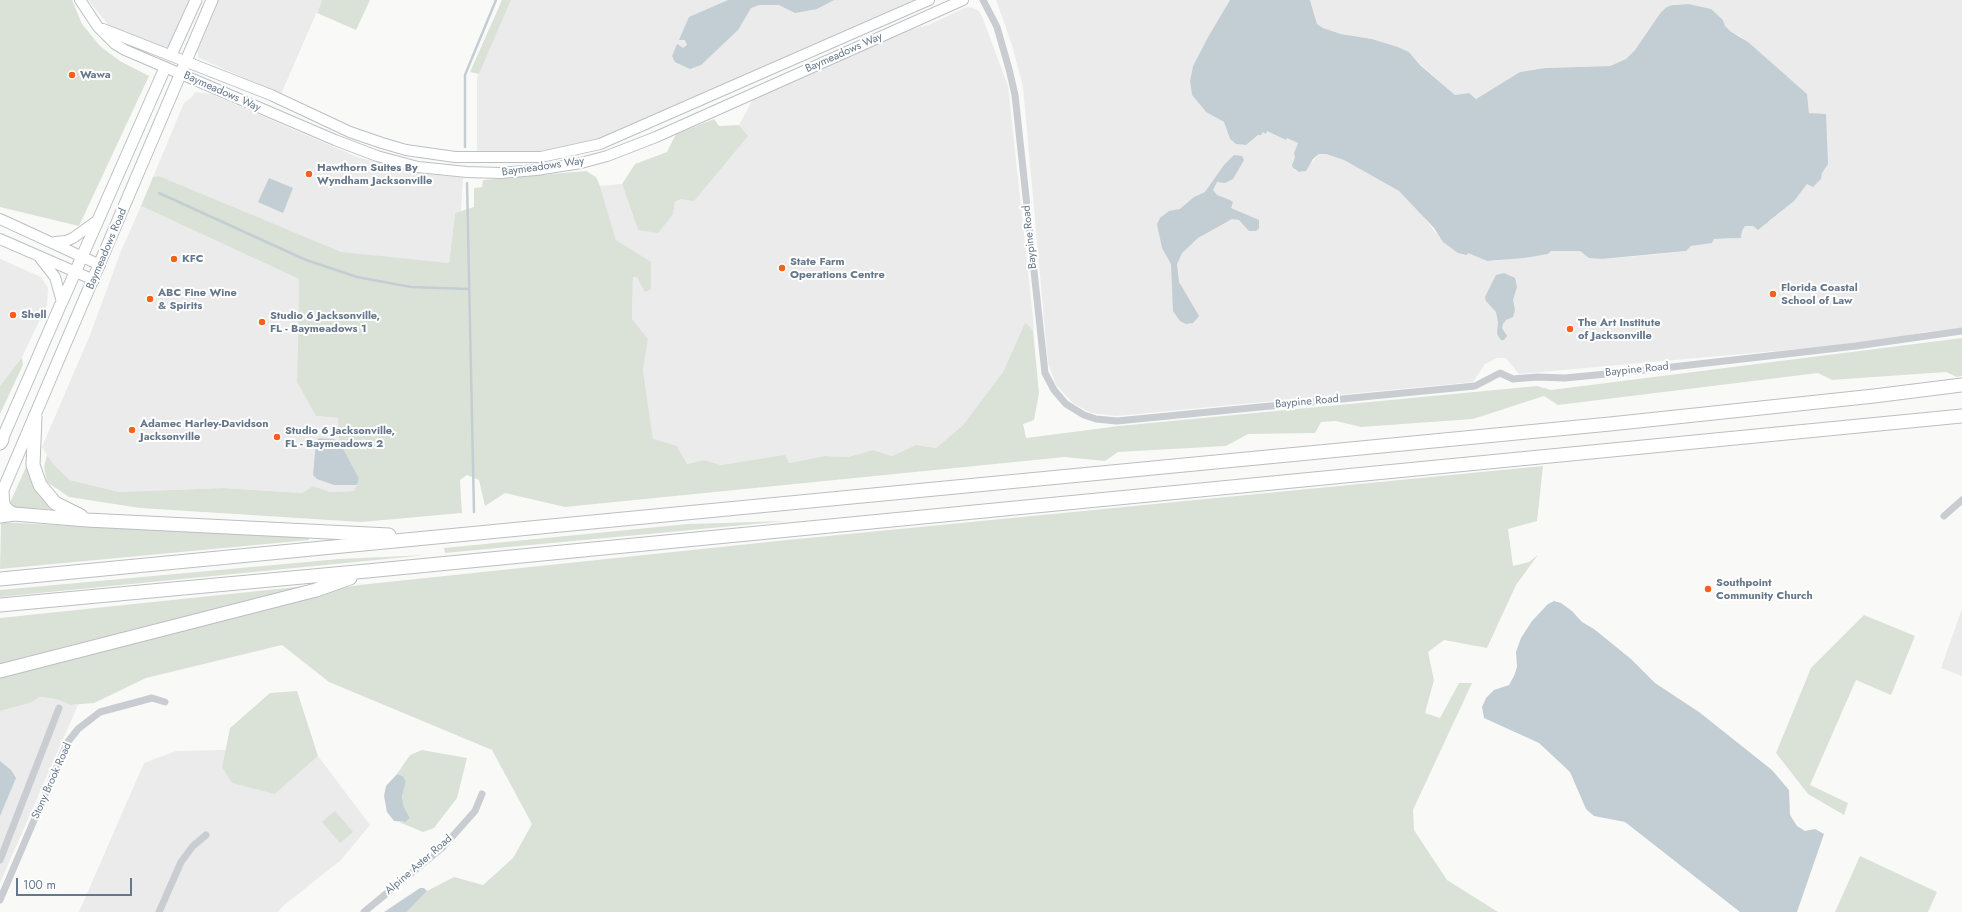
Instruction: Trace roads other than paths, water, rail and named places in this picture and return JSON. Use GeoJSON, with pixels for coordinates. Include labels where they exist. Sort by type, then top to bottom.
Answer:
{"type":"FeatureCollection","features":[{"type":"Feature","properties":{"kind":"highway"},"geometry":{"type":"LineString","coordinates":[[0,579],[1610,424],[1874,396],[1962,385]]}},
{"type":"Feature","properties":{"kind":"highway"},"geometry":{"type":"LineString","coordinates":[[0,605],[366,571],[1962,416]]}},
{"type":"Feature","properties":{"kind":"highway"},"geometry":{"type":"LineString","coordinates":[[35,417],[33,465],[40,485],[55,503],[87,520]]}},
{"type":"Feature","properties":{"kind":"highway"},"geometry":{"type":"LineString","coordinates":[[1,494],[3,505],[8,511],[14,514]]}},
{"type":"Feature","properties":{"kind":"highway"},"geometry":{"type":"LineString","coordinates":[[0,516],[14,514],[87,520],[435,537]]}},
{"type":"Feature","properties":{"kind":"highway"},"geometry":{"type":"LineString","coordinates":[[0,670],[316,590],[366,571]]}},
{"type":"Feature","properties":{"kind":"main road","name":"Baymeadows Road"},"geometry":{"type":"LineString","coordinates":[[171,55],[196,0]]}},
{"type":"Feature","properties":{"kind":"main road","name":"Baymeadows Road"},"geometry":{"type":"LineString","coordinates":[[1,494],[94,280],[212,0]]}},
{"type":"Feature","properties":{"kind":"main road","name":"Baymeadows Road"},"geometry":{"type":"LineString","coordinates":[[1,442],[165,68]]}},
{"type":"Feature","properties":{"kind":"street","name":"Baymeadows Way"},"geometry":{"type":"LineString","coordinates":[[80,0],[98,27],[120,47],[165,68],[377,156],[418,167],[467,172],[500,173],[536,170],[607,156],[656,137],[963,0]]}},
{"type":"Feature","properties":{"kind":"street","name":"Baymeadows Way"},"geometry":{"type":"LineString","coordinates":[[98,27],[270,95],[350,132],[382,144],[406,150],[455,157],[541,157],[600,144],[929,0]]}},
{"type":"Feature","properties":{"kind":"street","name":"Baypine Road"},"geometry":{"type":"LineString","coordinates":[[983,0],[987,5],[997,27],[1009,69],[1014,95],[1045,373],[1054,390],[1066,404],[1084,415],[1096,419],[1117,421],[1475,386],[1500,373],[1513,379],[1537,377],[1565,378],[1856,346],[1962,331]]}},
{"type":"Feature","properties":{"kind":"street","name":"Baymeadows Road"},"geometry":{"type":"LineString","coordinates":[[165,68],[171,55]]}},
{"type":"Feature","properties":{"kind":"street"},"geometry":{"type":"LineString","coordinates":[[377,156],[382,144]]}},
{"type":"Feature","properties":{"kind":"street"},"geometry":{"type":"LineString","coordinates":[[0,219],[53,242],[100,265]]}},
{"type":"Feature","properties":{"kind":"street"},"geometry":{"type":"LineString","coordinates":[[53,242],[66,241],[73,238],[98,220]]}},
{"type":"Feature","properties":{"kind":"street"},"geometry":{"type":"LineString","coordinates":[[0,239],[94,280]]}},
{"type":"Feature","properties":{"kind":"street"},"geometry":{"type":"LineString","coordinates":[[37,255],[55,277],[61,304]]}},
{"type":"Feature","properties":{"kind":"street"},"geometry":{"type":"LineString","coordinates":[[1944,516],[1962,500]]}},
{"type":"Feature","properties":{"kind":"street","name":"Stony Brook Road"},"geometry":{"type":"LineString","coordinates":[[0,900],[67,743],[78,729],[100,712],[152,698],[165,702]]}},
{"type":"Feature","properties":{"kind":"street"},"geometry":{"type":"LineString","coordinates":[[0,860],[59,708]]}},
{"type":"Feature","properties":{"kind":"street","name":"Alpine Aster Road"},"geometry":{"type":"LineString","coordinates":[[364,912],[443,847],[475,811],[482,794]]}},
{"type":"Feature","properties":{"kind":"street"},"geometry":{"type":"LineString","coordinates":[[159,912],[181,862],[193,846],[206,835]]}},
{"type":"Feature","properties":{"kind":"waterway"},"geometry":{"type":"LineString","coordinates":[[465,147],[465,75],[496,0]]}},
{"type":"Feature","properties":{"kind":"waterway"},"geometry":{"type":"LineString","coordinates":[[467,183],[474,512]]}},
{"type":"Feature","properties":{"kind":"waterway"},"geometry":{"type":"LineString","coordinates":[[159,193],[306,260],[357,277],[411,287],[469,289]]}},
{"type":"Feature","properties":{"kind":"place","name":"Wawa"},"geometry":{"type":"Point","coordinates":[72,75]}},
{"type":"Feature","properties":{"kind":"place","name":"Hawthorn Suites By Wyndham Jacksonville"},"geometry":{"type":"Point","coordinates":[309,174]}},
{"type":"Feature","properties":{"kind":"place","name":"KFC"},"geometry":{"type":"Point","coordinates":[174,259]}},
{"type":"Feature","properties":{"kind":"place","name":"State Farm Operations Centre"},"geometry":{"type":"Point","coordinates":[782,268]}},
{"type":"Feature","properties":{"kind":"place","name":"Florida Coastal School of Law"},"geometry":{"type":"Point","coordinates":[1773,294]}},
{"type":"Feature","properties":{"kind":"place","name":"ABC Fine Wine & Spirits"},"geometry":{"type":"Point","coordinates":[150,299]}},
{"type":"Feature","properties":{"kind":"place","name":"Shell"},"geometry":{"type":"Point","coordinates":[13,315]}},
{"type":"Feature","properties":{"kind":"place","name":"Studio 6 Jacksonville, FL - Baymeadows 1"},"geometry":{"type":"Point","coordinates":[262,322]}},
{"type":"Feature","properties":{"kind":"place","name":"The Art Institute of Jacksonville"},"geometry":{"type":"Point","coordinates":[1570,329]}},
{"type":"Feature","properties":{"kind":"place","name":"Adamec Harley-Davidson Jacksonville"},"geometry":{"type":"Point","coordinates":[132,430]}},
{"type":"Feature","properties":{"kind":"place","name":"Studio 6 Jacksonville, FL - Baymeadows 2"},"geometry":{"type":"Point","coordinates":[277,437]}},
{"type":"Feature","properties":{"kind":"place","name":"Southpoint Community Church"},"geometry":{"type":"Point","coordinates":[1708,589]}}]}
